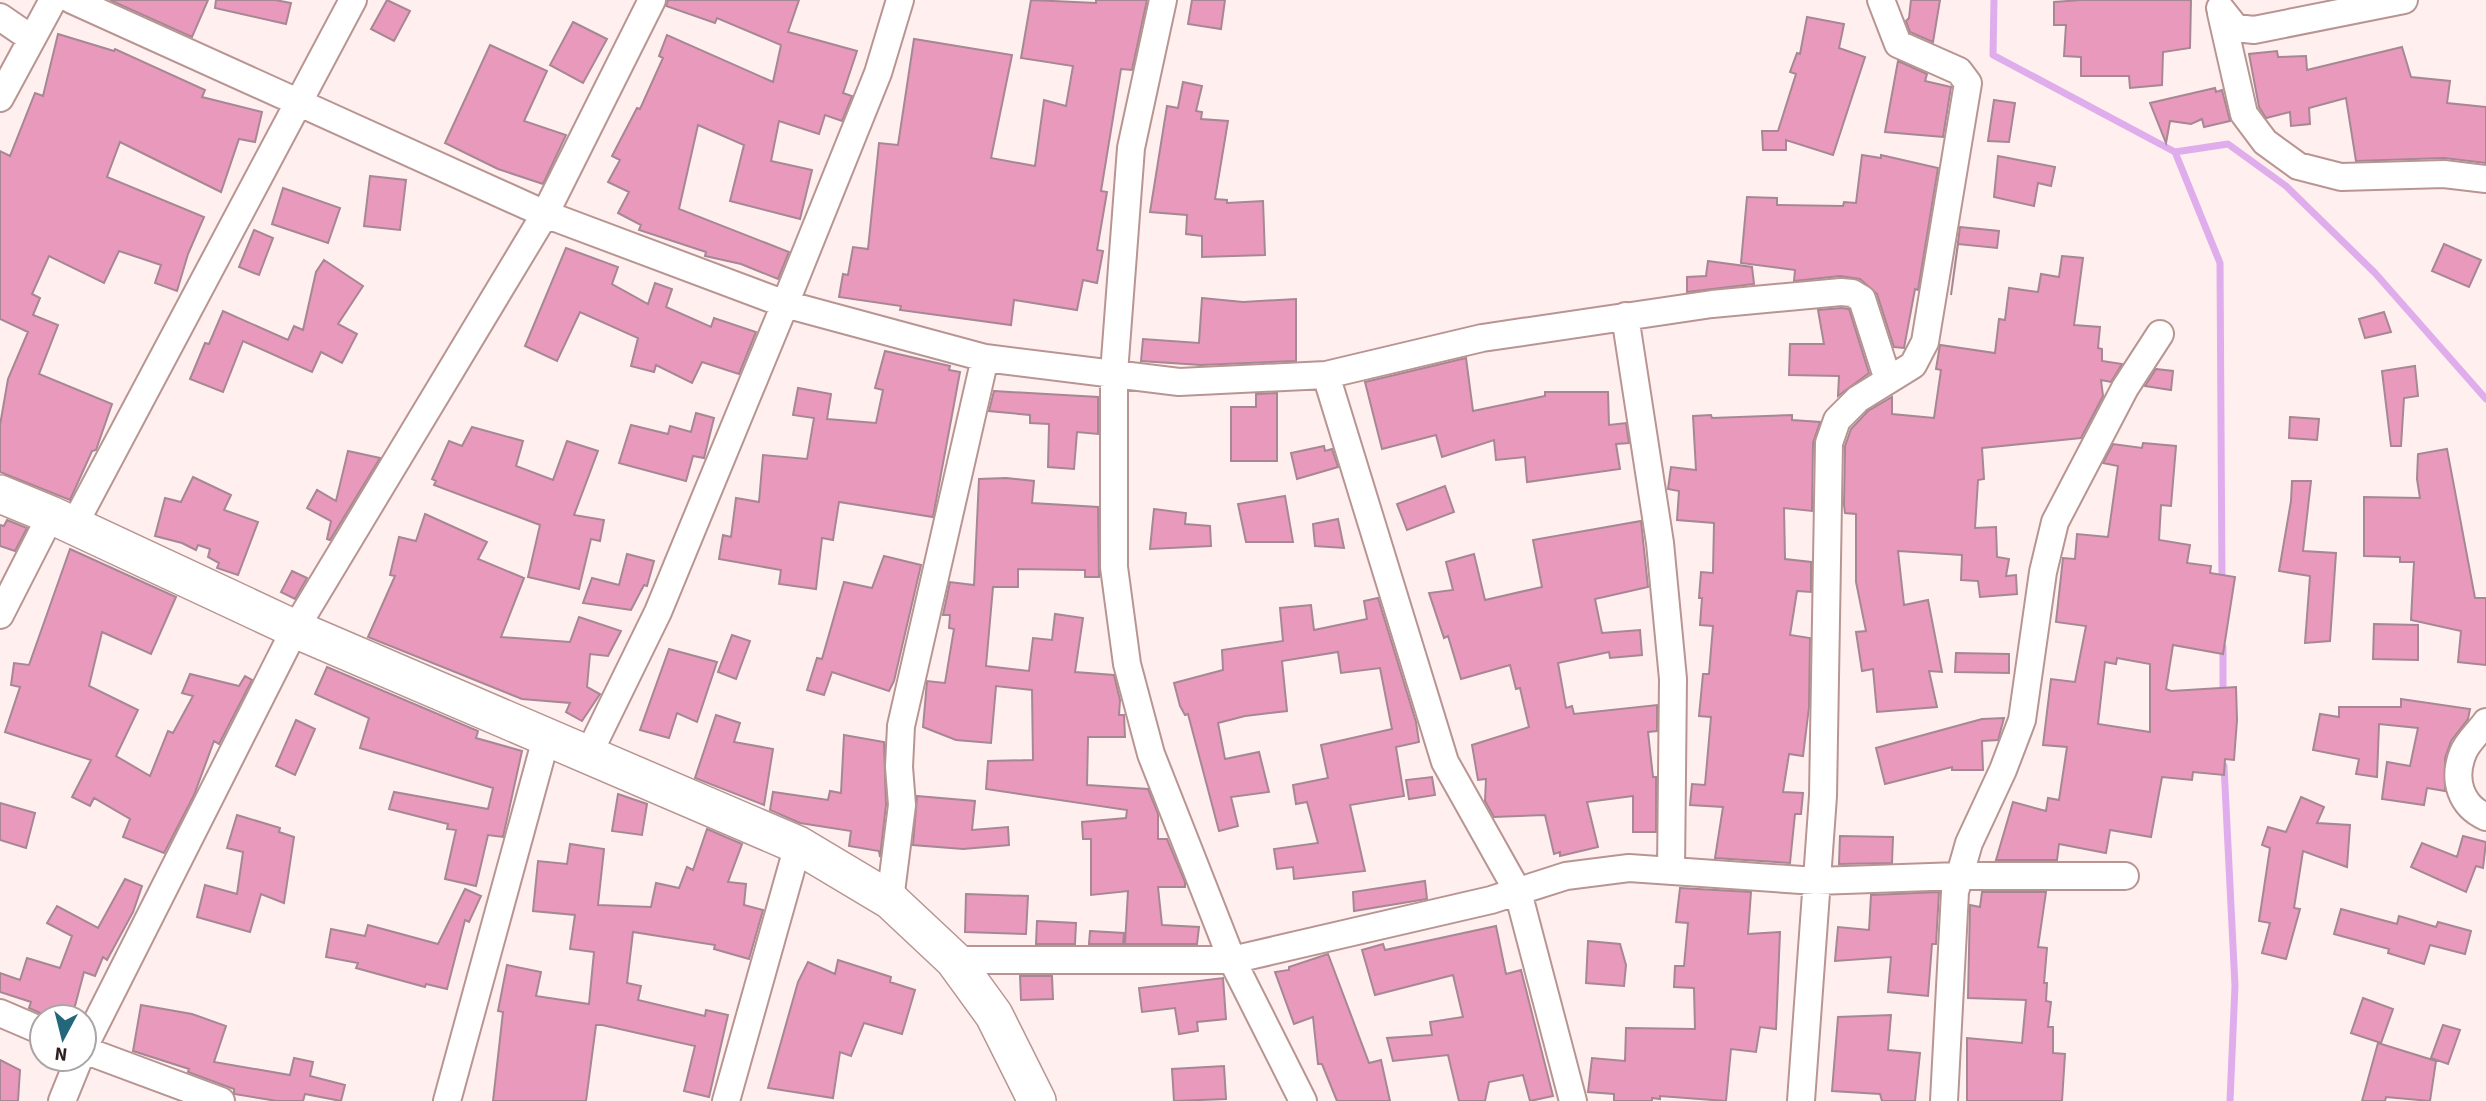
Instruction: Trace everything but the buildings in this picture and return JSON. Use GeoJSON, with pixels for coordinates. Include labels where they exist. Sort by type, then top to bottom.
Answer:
{"type":"FeatureCollection","features":[{"type":"Feature","properties":{"kind":"street"},"geometry":{"type":"LineString","coordinates":[[0,98],[53,0]]}},
{"type":"Feature","properties":{"kind":"street"},"geometry":{"type":"LineString","coordinates":[[72,0],[301,101],[545,214],[785,304],[985,358],[1179,382],[1326,375],[1482,338],[1712,304],[1852,293],[1862,299],[1888,380]]}},
{"type":"Feature","properties":{"kind":"street"},"geometry":{"type":"LineString","coordinates":[[0,615],[63,520],[301,101],[353,0]]}},
{"type":"Feature","properties":{"kind":"street"},"geometry":{"type":"LineString","coordinates":[[98,1021],[295,629],[545,214],[652,0]]}},
{"type":"Feature","properties":{"kind":"street"},"geometry":{"type":"LineString","coordinates":[[589,753],[658,611],[785,304],[878,73],[900,0]]}},
{"type":"Feature","properties":{"kind":"street"},"geometry":{"type":"LineString","coordinates":[[1163,0],[1131,148],[1114,373],[1114,567],[1127,664],[1151,754],[1233,960],[1303,1101]]}},
{"type":"Feature","properties":{"kind":"street"},"geometry":{"type":"LineString","coordinates":[[1801,1101],[1823,796],[1829,443],[1837,420],[1858,399],[1913,365],[1925,342],[1968,83],[1959,71],[1898,44],[1881,0]]}},
{"type":"Feature","properties":{"kind":"street"},"geometry":{"type":"LineString","coordinates":[[2219,6],[2236,28],[2254,30],[2404,0]]}},
{"type":"Feature","properties":{"kind":"street"},"geometry":{"type":"LineString","coordinates":[[2219,6],[2244,114],[2266,142],[2298,166],[2341,177],[2444,174],[2486,179]]}},
{"type":"Feature","properties":{"kind":"street"},"geometry":{"type":"LineString","coordinates":[[0,18],[32,38]]}},
{"type":"Feature","properties":{"kind":"street"},"geometry":{"type":"LineString","coordinates":[[1625,316],[1660,543],[1673,679],[1671,871]]}},
{"type":"Feature","properties":{"kind":"street"},"geometry":{"type":"LineString","coordinates":[[1944,1101],[1955,892],[1969,843],[2003,770],[2022,720],[2043,572],[2055,522],[2125,388],[2160,334]]}},
{"type":"Feature","properties":{"kind":"street"},"geometry":{"type":"LineString","coordinates":[[890,900],[902,805],[899,766],[901,726],[985,358]]}},
{"type":"Feature","properties":{"kind":"street"},"geometry":{"type":"LineString","coordinates":[[1326,375],[1445,762],[1518,892],[1573,1101]]}},
{"type":"Feature","properties":{"kind":"street"},"geometry":{"type":"LineString","coordinates":[[0,494],[63,520],[295,629],[798,845],[890,900],[954,960],[994,1015],[1034,1099]]}},
{"type":"Feature","properties":{"kind":"street"},"geometry":{"type":"LineString","coordinates":[[2486,722],[2463,753],[2458,784],[2465,802],[2473,812],[2486,817]]}},
{"type":"Feature","properties":{"kind":"street"},"geometry":{"type":"LineString","coordinates":[[447,1101],[547,735]]}},
{"type":"Feature","properties":{"kind":"street"},"geometry":{"type":"LineString","coordinates":[[726,1101],[798,845]]}},
{"type":"Feature","properties":{"kind":"street"},"geometry":{"type":"LineString","coordinates":[[954,960],[1233,960],[1518,892],[1566,876],[1629,868],[1816,881],[1959,876],[2125,876]]}},
{"type":"Feature","properties":{"kind":"street"},"geometry":{"type":"LineString","coordinates":[[0,1013],[28,1025]]}},
{"type":"Feature","properties":{"kind":"street"},"geometry":{"type":"LineString","coordinates":[[98,1054],[221,1101]]}},
{"type":"Feature","properties":{"kind":"street"},"geometry":{"type":"LineString","coordinates":[[62,1101],[73,1073]]}},
{"type":"Feature","properties":{"kind":"waterway"},"geometry":{"type":"LineString","coordinates":[[1994,0],[1993,55],[2175,152],[2220,263],[2222,583]]}},
{"type":"Feature","properties":{"kind":"waterway"},"geometry":{"type":"LineString","coordinates":[[2175,152],[2228,144],[2286,186],[2375,273],[2486,399]]}},
{"type":"Feature","properties":{"kind":"waterway"},"geometry":{"type":"LineString","coordinates":[[2223,647],[2223,695]]}},
{"type":"Feature","properties":{"kind":"waterway"},"geometry":{"type":"LineString","coordinates":[[2224,766],[2235,986],[2230,1101]]}}]}
